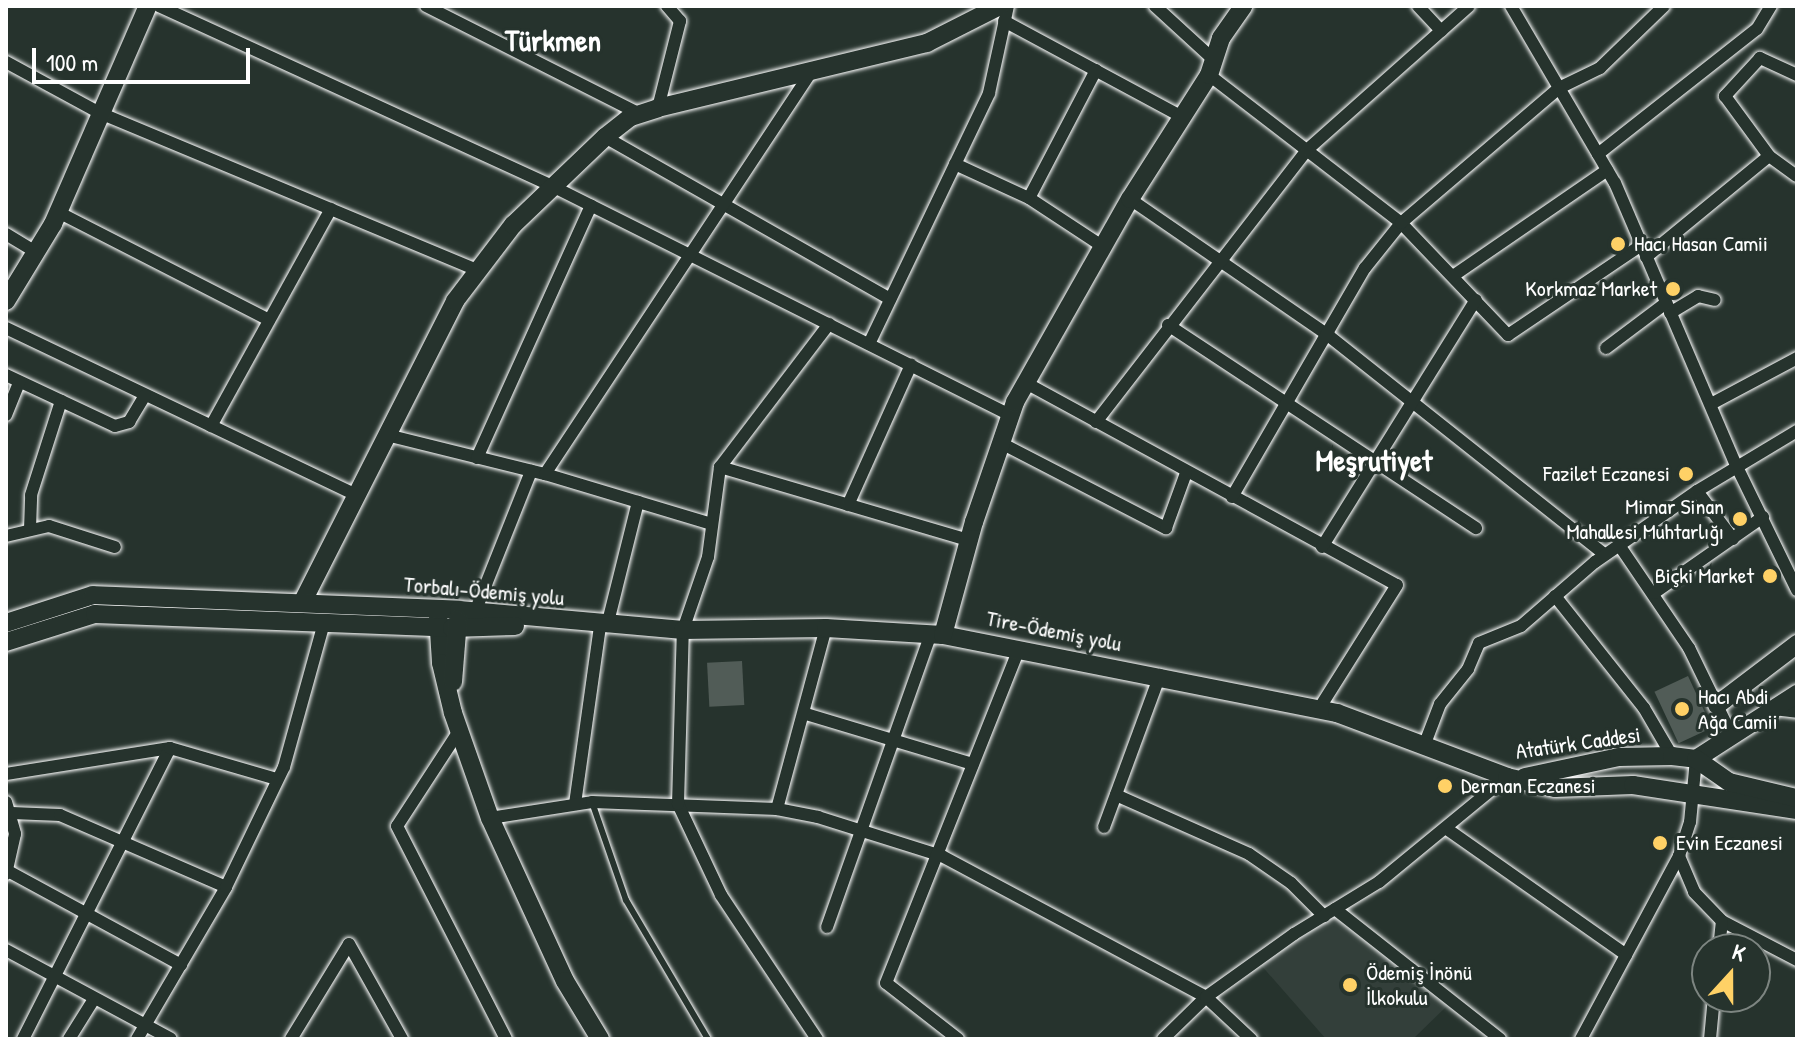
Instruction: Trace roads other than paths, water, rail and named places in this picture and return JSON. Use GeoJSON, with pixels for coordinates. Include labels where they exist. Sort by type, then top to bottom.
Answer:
{"type":"FeatureCollection","features":[{"type":"Feature","properties":{"kind":"street"},"geometry":{"type":"LineString","coordinates":[[6,301],[58,212],[148,6]]}},
{"type":"Feature","properties":{"kind":"street"},"geometry":{"type":"LineString","coordinates":[[159,6],[550,185],[1010,415]]}},
{"type":"Feature","properties":{"kind":"street"},"geometry":{"type":"LineString","coordinates":[[426,6],[649,111]]}},
{"type":"Feature","properties":{"kind":"street"},"geometry":{"type":"LineString","coordinates":[[649,111],[680,21],[667,6]]}},
{"type":"Feature","properties":{"kind":"street"},"geometry":{"type":"LineString","coordinates":[[302,603],[455,301],[550,185],[605,137],[649,111],[927,43],[1002,13],[1008,6]]}},
{"type":"Feature","properties":{"kind":"street"},"geometry":{"type":"LineString","coordinates":[[1155,6],[1257,116],[1308,149],[1401,223],[1508,335],[1645,251],[1769,156]]}},
{"type":"Feature","properties":{"kind":"street"},"geometry":{"type":"LineString","coordinates":[[827,927],[893,739],[937,634],[1010,415],[1130,199],[1182,117],[1243,6]]}},
{"type":"Feature","properties":{"kind":"street"},"geometry":{"type":"LineString","coordinates":[[1418,6],[1441,31]]}},
{"type":"Feature","properties":{"kind":"street"},"geometry":{"type":"LineString","coordinates":[[1096,422],[1168,325],[1308,149],[1469,6]]}},
{"type":"Feature","properties":{"kind":"street"},"geometry":{"type":"LineString","coordinates":[[1511,6],[1607,170],[1737,467],[1797,590]]}},
{"type":"Feature","properties":{"kind":"street"},"geometry":{"type":"LineString","coordinates":[[1232,497],[1329,336],[1365,268],[1401,223],[1559,88],[1600,68],[1664,6]]}},
{"type":"Feature","properties":{"kind":"street"},"geometry":{"type":"LineString","coordinates":[[1598,154],[1757,29],[1771,6]]}},
{"type":"Feature","properties":{"kind":"street"},"geometry":{"type":"LineString","coordinates":[[1002,13],[1182,117]]}},
{"type":"Feature","properties":{"kind":"street"},"geometry":{"type":"LineString","coordinates":[[869,344],[989,93],[1002,13]]}},
{"type":"Feature","properties":{"kind":"street"},"geometry":{"type":"LineString","coordinates":[[1738,44],[1797,75]]}},
{"type":"Feature","properties":{"kind":"street"},"geometry":{"type":"LineString","coordinates":[[1760,58],[1725,96],[1769,156],[1797,176]]}},
{"type":"Feature","properties":{"kind":"street"},"geometry":{"type":"LineString","coordinates":[[6,62],[100,113],[478,270]]}},
{"type":"Feature","properties":{"kind":"street"},"geometry":{"type":"LineString","coordinates":[[1029,198],[1096,70]]}},
{"type":"Feature","properties":{"kind":"street"},"geometry":{"type":"LineString","coordinates":[[545,474],[812,71]]}},
{"type":"Feature","properties":{"kind":"street"},"geometry":{"type":"LineString","coordinates":[[605,137],[890,299]]}},
{"type":"Feature","properties":{"kind":"street"},"geometry":{"type":"LineString","coordinates":[[955,164],[1029,198],[1105,248]]}},
{"type":"Feature","properties":{"kind":"street"},"geometry":{"type":"LineString","coordinates":[[1453,276],[1607,170]]}},
{"type":"Feature","properties":{"kind":"street"},"geometry":{"type":"LineString","coordinates":[[1130,199],[1221,258],[1329,336],[1414,400],[1605,555]]}},
{"type":"Feature","properties":{"kind":"street"},"geometry":{"type":"LineString","coordinates":[[477,458],[591,205]]}},
{"type":"Feature","properties":{"kind":"street"},"geometry":{"type":"LineString","coordinates":[[211,426],[331,209]]}},
{"type":"Feature","properties":{"kind":"street"},"geometry":{"type":"LineString","coordinates":[[58,212],[269,320]]}},
{"type":"Feature","properties":{"kind":"street"},"geometry":{"type":"LineString","coordinates":[[6,234],[36,252]]}},
{"type":"Feature","properties":{"kind":"street"},"geometry":{"type":"LineString","coordinates":[[1606,348],[1668,308],[1698,296],[1715,300]]}},
{"type":"Feature","properties":{"kind":"street"},"geometry":{"type":"LineString","coordinates":[[1322,547],[1476,300]]}},
{"type":"Feature","properties":{"kind":"street"},"geometry":{"type":"LineString","coordinates":[[817,1039],[721,895],[678,804],[683,630],[708,557],[720,467],[829,324]]}},
{"type":"Feature","properties":{"kind":"street"},"geometry":{"type":"LineString","coordinates":[[1168,325],[1476,528]]}},
{"type":"Feature","properties":{"kind":"street"},"geometry":{"type":"LineString","coordinates":[[6,328],[356,495]]}},
{"type":"Feature","properties":{"kind":"street"},"geometry":{"type":"LineString","coordinates":[[1711,404],[1797,358]]}},
{"type":"Feature","properties":{"kind":"street"},"geometry":{"type":"LineString","coordinates":[[848,505],[911,365]]}},
{"type":"Feature","properties":{"kind":"street"},"geometry":{"type":"LineString","coordinates":[[6,375],[121,426],[132,419],[145,395]]}},
{"type":"Feature","properties":{"kind":"street"},"geometry":{"type":"LineString","coordinates":[[6,415],[19,382]]}},
{"type":"Feature","properties":{"kind":"street"},"geometry":{"type":"LineString","coordinates":[[1026,383],[1186,473],[1397,585],[1319,709]]}},
{"type":"Feature","properties":{"kind":"street"},"geometry":{"type":"LineString","coordinates":[[30,529],[31,495],[61,401]]}},
{"type":"Feature","properties":{"kind":"street"},"geometry":{"type":"LineString","coordinates":[[1424,746],[1440,704],[1468,669],[1479,643],[1521,626],[1619,545],[1697,491],[1797,431]]}},
{"type":"Feature","properties":{"kind":"street"},"geometry":{"type":"LineString","coordinates":[[387,435],[545,474],[712,524]]}},
{"type":"Feature","properties":{"kind":"street"},"geometry":{"type":"LineString","coordinates":[[1001,443],[1166,528],[1186,473]]}},
{"type":"Feature","properties":{"kind":"street"},"geometry":{"type":"LineString","coordinates":[[720,467],[968,540]]}},
{"type":"Feature","properties":{"kind":"street"},"geometry":{"type":"LineString","coordinates":[[453,713],[464,617],[531,471]]}},
{"type":"Feature","properties":{"kind":"street"},"geometry":{"type":"LineString","coordinates":[[1697,491],[1733,539]]}},
{"type":"Feature","properties":{"kind":"street"},"geometry":{"type":"LineString","coordinates":[[575,804],[603,625],[638,502]]}},
{"type":"Feature","properties":{"kind":"street"},"geometry":{"type":"LineString","coordinates":[[1654,593],[1763,517]]}},
{"type":"Feature","properties":{"kind":"street"},"geometry":{"type":"LineString","coordinates":[[6,536],[56,526],[115,547]]}},
{"type":"Feature","properties":{"kind":"street"},"geometry":{"type":"LineString","coordinates":[[1619,545],[1654,593],[1732,736]]}},
{"type":"Feature","properties":{"kind":"street","name":"Torbalı-Ödemiş yolu"},"geometry":{"type":"LineString","coordinates":[[6,623],[93,595],[302,603],[437,619]]}},
{"type":"Feature","properties":{"kind":"street"},"geometry":{"type":"LineString","coordinates":[[1555,596],[1644,708],[1672,756]]}},
{"type":"Feature","properties":{"kind":"street","name":"Torbalı-Ödemiş yolu"},"geometry":{"type":"LineString","coordinates":[[6,642],[95,614],[324,623],[464,617],[577,624]]}},
{"type":"Feature","properties":{"kind":"street"},"geometry":{"type":"LineString","coordinates":[[437,619],[453,713],[490,818],[565,981],[599,1039]]}},
{"type":"Feature","properties":{"kind":"street"},"geometry":{"type":"LineString","coordinates":[[137,1039],[226,887],[277,779],[324,623]]}},
{"type":"Feature","properties":{"kind":"street","name":"Tire-Ödemiş yolu"},"geometry":{"type":"LineString","coordinates":[[577,624],[683,630],[826,628],[937,634],[1160,675],[1319,709],[1507,777]]}},
{"type":"Feature","properties":{"kind":"street"},"geometry":{"type":"LineString","coordinates":[[777,809],[806,714],[826,628]]}},
{"type":"Feature","properties":{"kind":"street"},"geometry":{"type":"LineString","coordinates":[[1717,705],[1797,644]]}},
{"type":"Feature","properties":{"kind":"street"},"geometry":{"type":"LineString","coordinates":[[958,1039],[886,983],[1019,649]]}},
{"type":"Feature","properties":{"kind":"street"},"geometry":{"type":"LineString","coordinates":[[1104,827],[1160,675]]}},
{"type":"Feature","properties":{"kind":"street"},"geometry":{"type":"LineString","coordinates":[[1581,1039],[1679,856],[1694,792],[1696,759],[1797,694]]}},
{"type":"Feature","properties":{"kind":"street"},"geometry":{"type":"LineString","coordinates":[[1774,709],[1797,712]]}},
{"type":"Feature","properties":{"kind":"street"},"geometry":{"type":"LineString","coordinates":[[806,714],[973,764]]}},
{"type":"Feature","properties":{"kind":"street"},"geometry":{"type":"LineString","coordinates":[[459,731],[397,826],[506,1039]]}},
{"type":"Feature","properties":{"kind":"street"},"geometry":{"type":"LineString","coordinates":[[6,774],[170,748],[277,779]]}},
{"type":"Feature","properties":{"kind":"street"},"geometry":{"type":"LineString","coordinates":[[23,1039],[170,748]]}},
{"type":"Feature","properties":{"kind":"street","name":"Atatürk Caddesi"},"geometry":{"type":"LineString","coordinates":[[1507,777],[1534,777],[1619,757],[1672,756],[1696,759],[1729,782],[1797,798]]}},
{"type":"Feature","properties":{"kind":"street"},"geometry":{"type":"LineString","coordinates":[[1163,1039],[1206,997],[1447,829],[1507,777]]}},
{"type":"Feature","properties":{"kind":"street","name":"Atatürk Caddesi"},"geometry":{"type":"LineString","coordinates":[[1507,777],[1555,788],[1633,785],[1797,810]]}},
{"type":"Feature","properties":{"kind":"street"},"geometry":{"type":"LineString","coordinates":[[1116,795],[1249,854],[1500,1039]]}},
{"type":"Feature","properties":{"kind":"street"},"geometry":{"type":"LineString","coordinates":[[490,818],[592,802],[678,804],[777,809],[861,830],[937,854],[1206,997],[1251,1039]]}},
{"type":"Feature","properties":{"kind":"street"},"geometry":{"type":"LineString","coordinates":[[181,965],[7,872],[15,834],[9,808],[49,813],[226,887]]}},
{"type":"Feature","properties":{"kind":"street"},"geometry":{"type":"LineString","coordinates":[[1447,829],[1626,955]]}},
{"type":"Feature","properties":{"kind":"street"},"geometry":{"type":"LineString","coordinates":[[1679,856],[1694,892],[1722,921],[1797,960]]}},
{"type":"Feature","properties":{"kind":"street"},"geometry":{"type":"LineString","coordinates":[[1721,933],[1722,921]]}},
{"type":"Feature","properties":{"kind":"street"},"geometry":{"type":"LineString","coordinates":[[291,1039],[349,944],[402,1039]]}},
{"type":"Feature","properties":{"kind":"street"},"geometry":{"type":"LineString","coordinates":[[6,950],[171,1039]]}},
{"type":"Feature","properties":{"kind":"street"},"geometry":{"type":"LineString","coordinates":[[69,1039],[94,999]]}},
{"type":"Feature","properties":{"kind":"street"},"geometry":{"type":"LineString","coordinates":[[1710,1039],[1712,1013]]}},
{"type":"Feature","properties":{"kind":"lane"},"geometry":{"type":"LineString","coordinates":[[592,802],[626,900],[708,1039]]}},
{"type":"Feature","properties":{"kind":"place","name":"Hacı Hasan Camii"},"geometry":{"type":"Point","coordinates":[1618,244]}},
{"type":"Feature","properties":{"kind":"place","name":"Korkmaz Market"},"geometry":{"type":"Point","coordinates":[1673,289]}},
{"type":"Feature","properties":{"kind":"place","name":"Fazilet Eczanesi"},"geometry":{"type":"Point","coordinates":[1686,474]}},
{"type":"Feature","properties":{"kind":"place","name":"Mimar Sinan Mahallesi Muhtarlığı"},"geometry":{"type":"Point","coordinates":[1740,519]}},
{"type":"Feature","properties":{"kind":"place","name":"Biçki Market"},"geometry":{"type":"Point","coordinates":[1770,576]}},
{"type":"Feature","properties":{"kind":"place","name":"Hacı Abdi Ağa Camii"},"geometry":{"type":"Point","coordinates":[1682,709]}},
{"type":"Feature","properties":{"kind":"place","name":"Derman Eczanesi"},"geometry":{"type":"Point","coordinates":[1445,786]}},
{"type":"Feature","properties":{"kind":"place","name":"Evin Eczanesi"},"geometry":{"type":"Point","coordinates":[1660,843]}},
{"type":"Feature","properties":{"kind":"place","name":"Ödemiş İnönü İlkokulu"},"geometry":{"type":"Point","coordinates":[1350,985]}},
{"type":"Feature","properties":{"kind":"district","name":"Türkmen"},"geometry":{"type":"Point","coordinates":[553,40]}},
{"type":"Feature","properties":{"kind":"district","name":"Meşrutiyet"},"geometry":{"type":"Point","coordinates":[1374,460]}}]}
